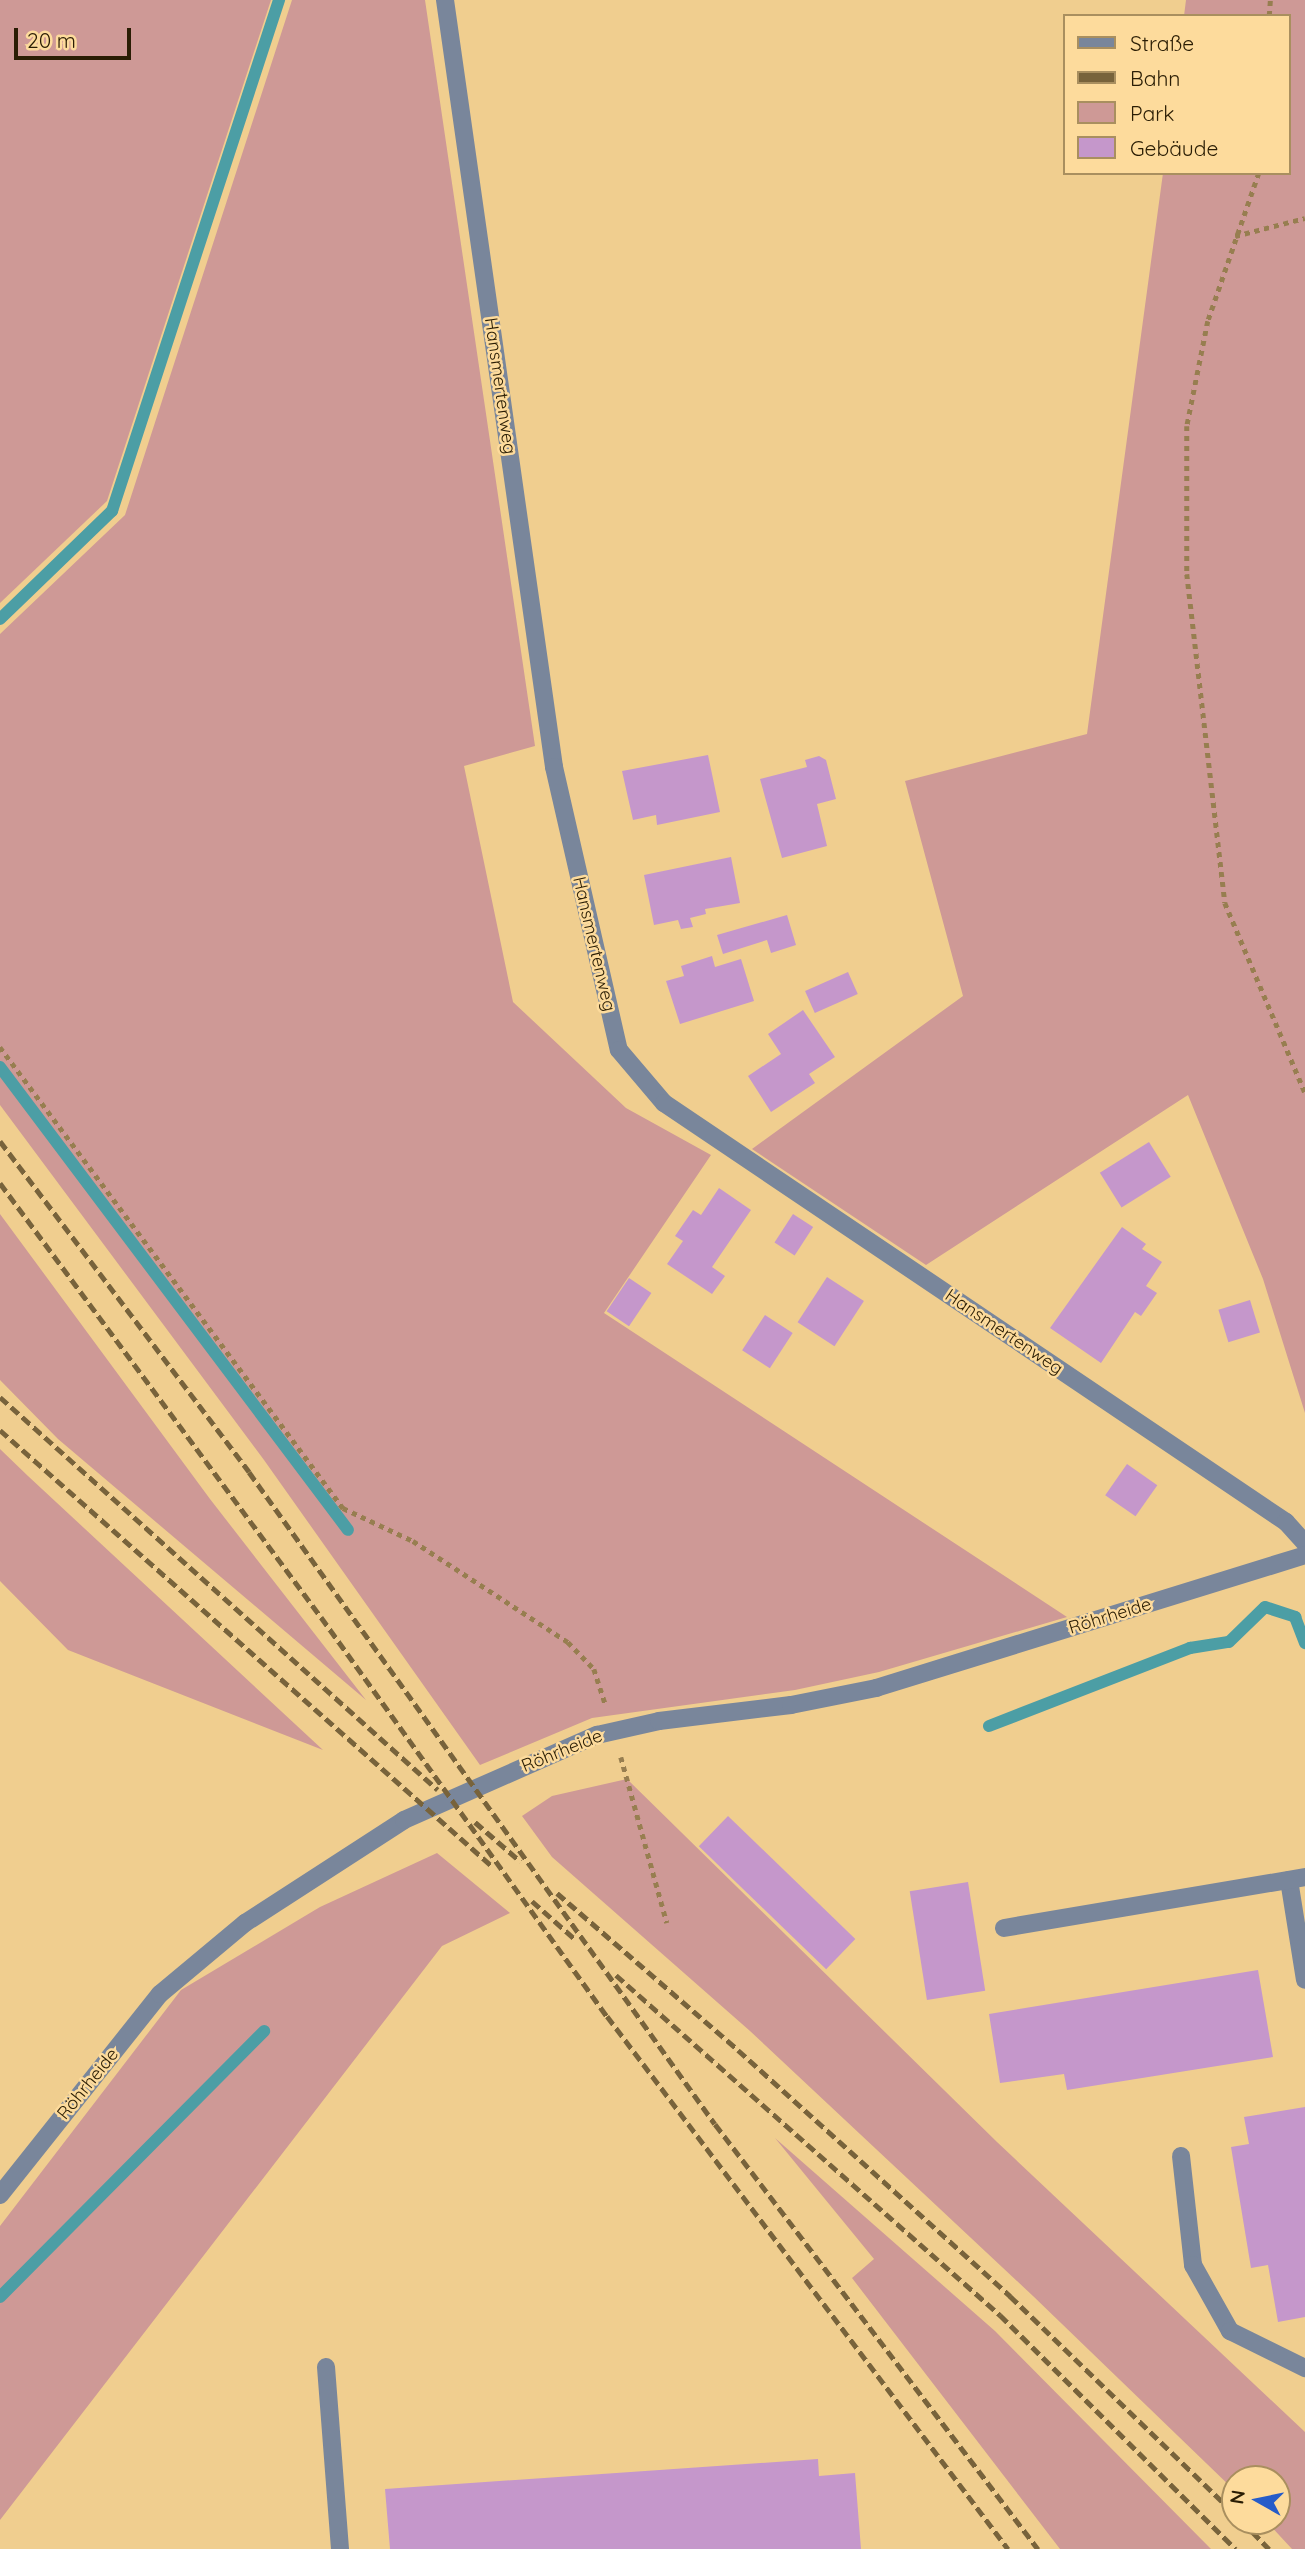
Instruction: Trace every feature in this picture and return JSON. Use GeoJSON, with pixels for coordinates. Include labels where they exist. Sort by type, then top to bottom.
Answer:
{"type":"FeatureCollection","features":[{"type":"Feature","properties":{"kind":"street","name":"Hansmertenweg"},"geometry":{"type":"LineString","coordinates":[[445,0],[554,767],[619,1050],[664,1103],[1286,1522],[1305,1543]]}},
{"type":"Feature","properties":{"kind":"street","name":"Röhrheide"},"geometry":{"type":"LineString","coordinates":[[0,2195],[160,1994],[245,1923],[404,1820],[597,1735],[659,1721],[791,1705],[876,1688],[1305,1555]]}},
{"type":"Feature","properties":{"kind":"street"},"geometry":{"type":"LineString","coordinates":[[1004,1928],[1297,1879],[1305,1980]]}},
{"type":"Feature","properties":{"kind":"street"},"geometry":{"type":"LineString","coordinates":[[1181,2156],[1193,2265],[1230,2331],[1305,2368]]}},
{"type":"Feature","properties":{"kind":"street"},"geometry":{"type":"LineString","coordinates":[[326,2367],[340,2549]]}},
{"type":"Feature","properties":{"kind":"path"},"geometry":{"type":"LineString","coordinates":[[1258,175],[1235,236],[1208,321],[1187,426],[1187,574],[1225,903],[1305,1092]]}},
{"type":"Feature","properties":{"kind":"path"},"geometry":{"type":"LineString","coordinates":[[1235,236],[1305,218]]}},
{"type":"Feature","properties":{"kind":"path"},"geometry":{"type":"LineString","coordinates":[[0,1047],[343,1508],[413,1541],[568,1642],[594,1669],[615,1731],[628,1793],[667,1923]]}},
{"type":"Feature","properties":{"kind":"green space"},"geometry":{"type":"Polygon","coordinates":[[[0,0],[271,0],[107,501],[0,603],[0,0]]]}},
{"type":"Feature","properties":{"kind":"green space"},"geometry":{"type":"Polygon","coordinates":[[[292,0],[425,0],[535,746],[464,766],[513,1002],[626,1108],[711,1155],[604,1313],[1067,1617],[879,1672],[795,1690],[592,1718],[480,1765],[264,1460],[0,1105],[0,634],[125,515],[292,0]]]}},
{"type":"Feature","properties":{"kind":"green space"},"geometry":{"type":"Polygon","coordinates":[[[1186,0],[1305,0],[1305,1413],[1263,1279],[1188,1095],[926,1265],[752,1149],[963,996],[905,781],[1087,734],[1163,175],[1291,175],[1291,14],[1184,14],[1186,0]]]}},
{"type":"Feature","properties":{"kind":"green space"},"geometry":{"type":"Polygon","coordinates":[[[0,1214],[210,1499],[366,1700],[58,1439],[0,1380],[0,1214]]]}},
{"type":"Feature","properties":{"kind":"green space"},"geometry":{"type":"Polygon","coordinates":[[[0,1449],[323,1750],[68,1650],[0,1581],[0,1449]]]}},
{"type":"Feature","properties":{"kind":"green space"},"geometry":{"type":"Polygon","coordinates":[[[627,1779],[997,2142],[1305,2432],[1305,2549],[1292,2549],[1279,2535],[1291,2535],[1291,2465],[1221,2465],[1221,2477],[1033,2296],[750,2031],[552,1857],[522,1816],[552,1796],[627,1779]]]}},
{"type":"Feature","properties":{"kind":"green space"},"geometry":{"type":"Polygon","coordinates":[[[437,1853],[510,1913],[442,1946],[0,2520],[0,2226],[181,1990],[320,1907],[437,1853]]]}},
{"type":"Feature","properties":{"kind":"green space"},"geometry":{"type":"Polygon","coordinates":[[[775,2138],[995,2331],[1211,2549],[1060,2549],[852,2278],[874,2259],[775,2138]]]}},
{"type":"Feature","properties":{"kind":"building"},"geometry":{"type":"Polygon","coordinates":[[[708,755],[720,812],[657,825],[656,815],[633,820],[622,771],[708,755]]]}},
{"type":"Feature","properties":{"kind":"building"},"geometry":{"type":"Polygon","coordinates":[[[819,756],[826,760],[836,799],[817,804],[827,846],[782,858],[760,779],[807,767],[805,760],[819,756]]]}},
{"type":"Feature","properties":{"kind":"building"},"geometry":{"type":"Polygon","coordinates":[[[731,857],[740,903],[705,909],[706,914],[690,918],[693,927],[681,929],[678,920],[654,925],[644,875],[731,857]]]}},
{"type":"Feature","properties":{"kind":"building"},"geometry":{"type":"Polygon","coordinates":[[[787,915],[796,945],[771,953],[767,940],[723,954],[717,935],[787,915]]]}},
{"type":"Feature","properties":{"kind":"building"},"geometry":{"type":"Polygon","coordinates":[[[712,956],[715,967],[741,959],[754,1001],[680,1024],[666,981],[684,976],[681,966],[712,956]]]}},
{"type":"Feature","properties":{"kind":"building"},"geometry":{"type":"Polygon","coordinates":[[[848,972],[858,994],[815,1013],[805,991],[848,972]]]}},
{"type":"Feature","properties":{"kind":"building"},"geometry":{"type":"Polygon","coordinates":[[[803,1010],[835,1057],[809,1074],[815,1083],[771,1112],[748,1076],[781,1054],[768,1034],[803,1010]]]}},
{"type":"Feature","properties":{"kind":"building"},"geometry":{"type":"Polygon","coordinates":[[[1149,1142],[1171,1177],[1122,1208],[1100,1173],[1149,1142]]]}},
{"type":"Feature","properties":{"kind":"building"},"geometry":{"type":"Polygon","coordinates":[[[719,1188],[751,1210],[712,1267],[725,1276],[712,1294],[667,1264],[683,1241],[675,1236],[693,1210],[701,1215],[719,1188]]]}},
{"type":"Feature","properties":{"kind":"building"},"geometry":{"type":"Polygon","coordinates":[[[793,1214],[813,1227],[795,1256],[774,1243],[793,1214]]]}},
{"type":"Feature","properties":{"kind":"building"},"geometry":{"type":"Polygon","coordinates":[[[1122,1227],[1146,1244],[1142,1249],[1162,1262],[1146,1286],[1157,1293],[1141,1316],[1135,1312],[1101,1363],[1050,1328],[1122,1227]]]}},
{"type":"Feature","properties":{"kind":"building"},"geometry":{"type":"Polygon","coordinates":[[[827,1277],[864,1301],[834,1346],[798,1322],[827,1277]]]}},
{"type":"Feature","properties":{"kind":"building"},"geometry":{"type":"Polygon","coordinates":[[[629,1278],[651,1293],[629,1326],[607,1311],[629,1278]]]}},
{"type":"Feature","properties":{"kind":"building"},"geometry":{"type":"Polygon","coordinates":[[[1250,1300],[1260,1333],[1228,1342],[1218,1310],[1250,1300]]]}},
{"type":"Feature","properties":{"kind":"building"},"geometry":{"type":"Polygon","coordinates":[[[765,1315],[793,1333],[770,1368],[742,1350],[765,1315]]]}},
{"type":"Feature","properties":{"kind":"building"},"geometry":{"type":"Polygon","coordinates":[[[1127,1464],[1157,1485],[1136,1516],[1105,1495],[1127,1464]]]}},
{"type":"Feature","properties":{"kind":"building"},"geometry":{"type":"Polygon","coordinates":[[[728,1816],[855,1939],[826,1969],[699,1846],[728,1816]]]}},
{"type":"Feature","properties":{"kind":"building"},"geometry":{"type":"Polygon","coordinates":[[[968,1882],[985,1991],[927,2000],[910,1891],[968,1882]]]}},
{"type":"Feature","properties":{"kind":"building"},"geometry":{"type":"Polygon","coordinates":[[[1258,1970],[1273,2057],[1067,2090],[1064,2074],[1000,2083],[989,2014],[1258,1970]]]}},
{"type":"Feature","properties":{"kind":"building"},"geometry":{"type":"Polygon","coordinates":[[[1305,2107],[1305,2317],[1278,2322],[1268,2265],[1251,2268],[1231,2147],[1249,2144],[1244,2117],[1305,2107]]]}},
{"type":"Feature","properties":{"kind":"building"},"geometry":{"type":"Polygon","coordinates":[[[818,2459],[819,2476],[855,2473],[861,2549],[390,2549],[385,2489],[818,2459]]]}},
{"type":"Feature","properties":{"kind":"waterway"},"geometry":{"type":"LineString","coordinates":[[0,619],[112,511],[279,0]]}},
{"type":"Feature","properties":{"kind":"waterway"},"geometry":{"type":"LineString","coordinates":[[0,1067],[348,1530]]}},
{"type":"Feature","properties":{"kind":"waterway"},"geometry":{"type":"LineString","coordinates":[[989,1726],[1190,1648],[1229,1642],[1265,1607],[1295,1617],[1305,1643]]}},
{"type":"Feature","properties":{"kind":"waterway"},"geometry":{"type":"LineString","coordinates":[[0,2297],[264,2031]]}},
{"type":"Feature","properties":{"kind":"railway"},"geometry":{"type":"LineString","coordinates":[[0,1141],[249,1472],[715,2124],[1038,2549]]}},
{"type":"Feature","properties":{"kind":"railway"},"geometry":{"type":"LineString","coordinates":[[0,1183],[321,1617],[607,2016],[1008,2549]]}},
{"type":"Feature","properties":{"kind":"railway"},"geometry":{"type":"LineString","coordinates":[[0,1397],[438,1790]]}},
{"type":"Feature","properties":{"kind":"railway"},"geometry":{"type":"LineString","coordinates":[[0,1430],[492,1866]]}},
{"type":"Feature","properties":{"kind":"railway"},"geometry":{"type":"LineString","coordinates":[[475,1822],[520,1861]]}},
{"type":"Feature","properties":{"kind":"railway"},"geometry":{"type":"LineString","coordinates":[[557,1893],[738,2050],[1010,2296],[1221,2500]]}},
{"type":"Feature","properties":{"kind":"railway"},"geometry":{"type":"LineString","coordinates":[[532,1901],[576,1940]]}},
{"type":"Feature","properties":{"kind":"railway"},"geometry":{"type":"LineString","coordinates":[[616,1975],[1000,2315],[1236,2549]]}},
{"type":"Feature","properties":{"kind":"railway"},"geometry":{"type":"LineString","coordinates":[[1256,2535],[1269,2549]]}}]}
